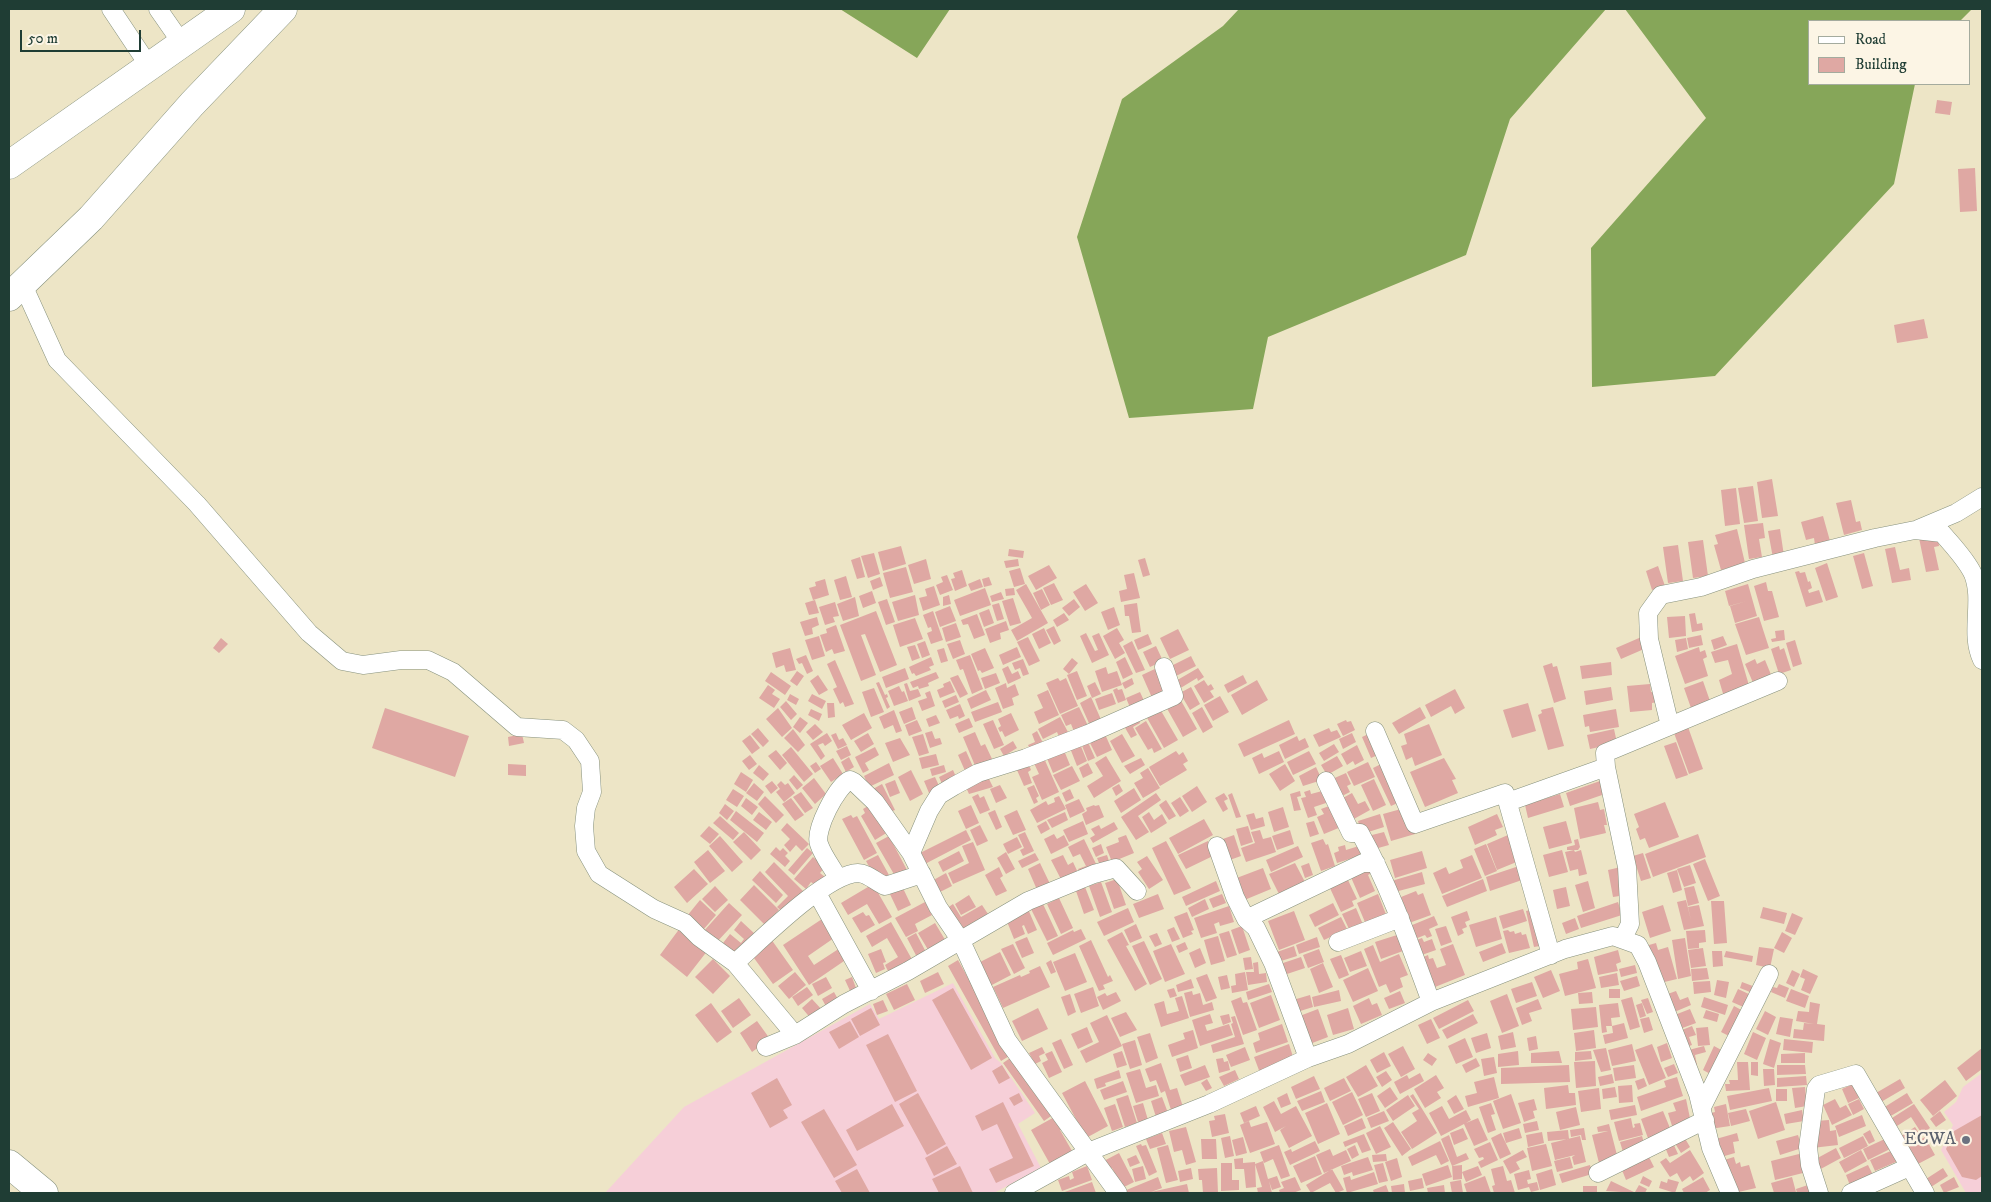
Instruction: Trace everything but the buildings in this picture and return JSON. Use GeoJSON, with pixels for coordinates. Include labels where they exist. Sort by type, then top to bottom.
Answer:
{"type":"FeatureCollection","features":[{"type":"Feature","properties":{"kind":"main road"},"geometry":{"type":"LineString","coordinates":[[9,165],[181,42],[231,9]]}},
{"type":"Feature","properties":{"kind":"main road"},"geometry":{"type":"LineString","coordinates":[[16,291],[91,218],[205,89],[282,9]]}},
{"type":"Feature","properties":{"kind":"main road"},"geometry":{"type":"LineString","coordinates":[[9,1164],[44,1193]]}},
{"type":"Feature","properties":{"kind":"street"},"geometry":{"type":"LineString","coordinates":[[111,9],[148,66]]}},
{"type":"Feature","properties":{"kind":"street"},"geometry":{"type":"LineString","coordinates":[[158,9],[181,42]]}},
{"type":"Feature","properties":{"kind":"street"},"geometry":{"type":"LineString","coordinates":[[16,291],[57,360],[198,504],[309,633],[342,661],[363,666],[401,660],[428,660],[453,672],[517,728],[563,730],[576,740],[590,762],[592,792],[586,808],[584,826],[586,851],[599,874],[654,909],[685,923],[699,937],[735,963],[795,1035]]}},
{"type":"Feature","properties":{"kind":"street"},"geometry":{"type":"LineString","coordinates":[[1670,726],[1649,639],[1648,612],[1661,595],[1701,587],[1762,567],[1915,530],[1956,513],[1982,497]]}},
{"type":"Feature","properties":{"kind":"street"},"geometry":{"type":"LineString","coordinates":[[1915,530],[1942,533],[1973,575],[1976,598],[1976,637],[1982,660]]}},
{"type":"Feature","properties":{"kind":"street"},"geometry":{"type":"LineString","coordinates":[[911,853],[929,811],[939,796],[978,773],[1026,758],[1088,734],[1174,696],[1164,667]]}},
{"type":"Feature","properties":{"kind":"street"},"geometry":{"type":"LineString","coordinates":[[1623,938],[1630,924],[1627,867],[1606,767],[1606,752],[1778,681]]}},
{"type":"Feature","properties":{"kind":"street"},"geometry":{"type":"LineString","coordinates":[[1374,730],[1415,824],[1505,793],[1552,955]]}},
{"type":"Feature","properties":{"kind":"street"},"geometry":{"type":"LineString","coordinates":[[1508,802],[1606,767]]}},
{"type":"Feature","properties":{"kind":"street"},"geometry":{"type":"LineString","coordinates":[[838,878],[818,844],[818,832],[832,802],[845,782],[850,780],[875,802],[911,853],[938,907],[961,941],[1007,1040],[1118,1193]]}},
{"type":"Feature","properties":{"kind":"street"},"geometry":{"type":"LineString","coordinates":[[1326,781],[1351,833],[1360,833],[1376,863],[1400,918],[1431,1002]]}},
{"type":"Feature","properties":{"kind":"street"},"geometry":{"type":"LineString","coordinates":[[1217,846],[1235,897],[1246,918],[1256,928],[1273,963],[1308,1058]]}},
{"type":"Feature","properties":{"kind":"street"},"geometry":{"type":"LineString","coordinates":[[1246,918],[1363,862],[1376,863]]}},
{"type":"Feature","properties":{"kind":"street"},"geometry":{"type":"LineString","coordinates":[[766,1047],[795,1035],[844,1004],[871,992],[1028,901],[1094,874],[1116,868],[1137,891]]}},
{"type":"Feature","properties":{"kind":"street"},"geometry":{"type":"LineString","coordinates":[[735,963],[817,893],[838,878],[859,873],[866,874],[873,881],[885,886],[922,874]]}},
{"type":"Feature","properties":{"kind":"street"},"geometry":{"type":"LineString","coordinates":[[817,893],[871,992]]}},
{"type":"Feature","properties":{"kind":"street"},"geometry":{"type":"LineString","coordinates":[[1338,942],[1400,918]]}},
{"type":"Feature","properties":{"kind":"street"},"geometry":{"type":"LineString","coordinates":[[1014,1193],[1088,1152],[1209,1104],[1308,1058],[1348,1044],[1431,1002],[1552,955],[1613,936],[1623,938],[1638,945],[1647,962],[1703,1114],[1716,1165],[1730,1193]]}},
{"type":"Feature","properties":{"kind":"street"},"geometry":{"type":"LineString","coordinates":[[1598,1173],[1703,1114],[1768,974]]}},
{"type":"Feature","properties":{"kind":"street"},"geometry":{"type":"LineString","coordinates":[[1819,1193],[1810,1165],[1808,1147],[1816,1089],[1819,1085],[1859,1075],[1876,1111],[1925,1193]]}},
{"type":"Feature","properties":{"kind":"street"},"geometry":{"type":"LineString","coordinates":[[1850,1193],[1909,1167]]}},
{"type":"Feature","properties":{"kind":"shaded area"},"geometry":{"type":"Polygon","coordinates":[[[953,983],[995,1058],[1001,1063],[1035,1113],[1018,1124],[1041,1168],[994,1193],[605,1193],[684,1107],[870,1004],[879,1019],[953,983]]]}},
{"type":"Feature","properties":{"kind":"shaded area"},"geometry":{"type":"Polygon","coordinates":[[[1982,1073],[1982,1193],[1966,1193],[1941,1150],[1953,1125],[1944,1112],[1956,1102],[1963,1087],[1982,1073]]]}},
{"type":"Feature","properties":{"kind":"green space"},"geometry":{"type":"Polygon","coordinates":[[[840,9],[950,9],[917,58],[840,9]]]}},
{"type":"Feature","properties":{"kind":"green space"},"geometry":{"type":"Polygon","coordinates":[[[1239,9],[1606,9],[1510,119],[1466,255],[1268,337],[1253,409],[1129,418],[1077,237],[1122,99],[1223,26],[1239,9]]]}},
{"type":"Feature","properties":{"kind":"green space"},"geometry":{"type":"Polygon","coordinates":[[[1625,9],[1972,9],[1961,20],[1808,20],[1808,85],[1915,85],[1894,184],[1715,376],[1592,387],[1591,248],[1706,118],[1625,9]]]}},
{"type":"Feature","properties":{"kind":"place","name":"ECWA"},"geometry":{"type":"Point","coordinates":[1966,1140]}}]}
